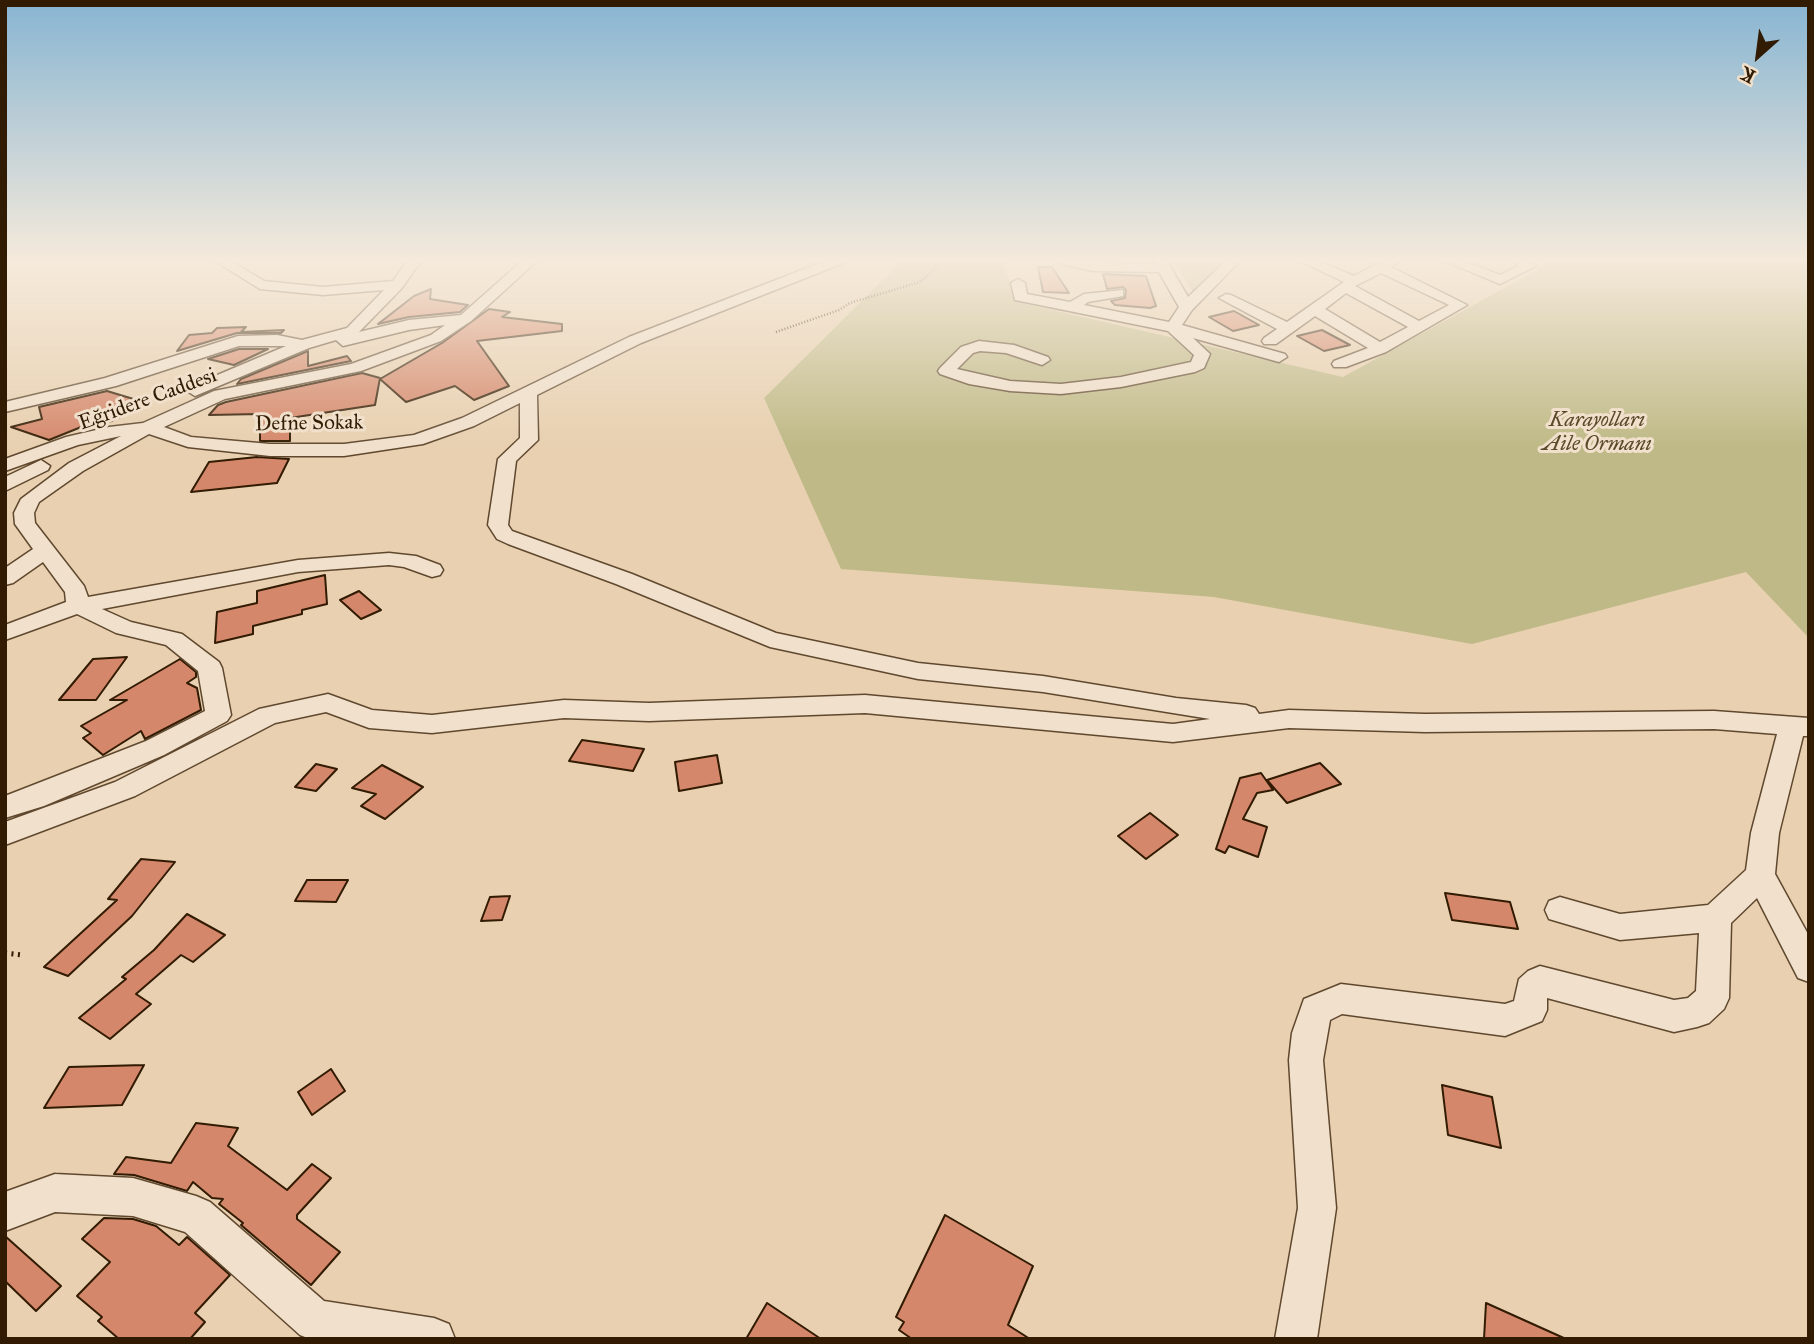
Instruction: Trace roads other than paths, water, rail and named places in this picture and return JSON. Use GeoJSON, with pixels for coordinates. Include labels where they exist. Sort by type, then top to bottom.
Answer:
{"type":"FeatureCollection","features":[{"type":"Feature","properties":{"kind":"street"},"geometry":{"type":"LineString","coordinates":[[109,432],[214,382],[302,345],[352,331],[359,324]]}},
{"type":"Feature","properties":{"kind":"street"},"geometry":{"type":"LineString","coordinates":[[5,407],[110,382],[238,341],[277,340],[302,345],[330,344],[419,324]]}},
{"type":"Feature","properties":{"kind":"street","name":"Eğridere Caddesi"},"geometry":{"type":"LineString","coordinates":[[5,485],[60,455],[150,428],[220,395],[294,382],[380,361],[436,338],[457,324]]}},
{"type":"Feature","properties":{"kind":"street","name":"Defne Sokak"},"geometry":{"type":"LineString","coordinates":[[5,465],[72,441],[109,432],[150,428],[188,443],[270,450],[344,450],[417,440],[468,422],[635,340],[676,324]]}},
{"type":"Feature","properties":{"kind":"street"},"geometry":{"type":"LineString","coordinates":[[1157,324],[1279,357]]}},
{"type":"Feature","properties":{"kind":"street"},"geometry":{"type":"LineString","coordinates":[[1279,324],[1288,328]]}},
{"type":"Feature","properties":{"kind":"street"},"geometry":{"type":"LineString","coordinates":[[1270,341],[1294,324]]}},
{"type":"Feature","properties":{"kind":"street"},"geometry":{"type":"LineString","coordinates":[[1339,324],[1380,349]]}},
{"type":"Feature","properties":{"kind":"street"},"geometry":{"type":"LineString","coordinates":[[1413,324],[1420,328]]}},
{"type":"Feature","properties":{"kind":"street"},"geometry":{"type":"LineString","coordinates":[[1340,364],[1380,349],[1427,324]]}},
{"type":"Feature","properties":{"kind":"street"},"geometry":{"type":"LineString","coordinates":[[1042,360],[1008,348],[979,346],[967,350],[946,371],[969,379],[1010,386],[1061,389],[1121,382],[1198,365],[1202,354],[1173,327]]}},
{"type":"Feature","properties":{"kind":"street"},"geometry":{"type":"LineString","coordinates":[[294,382],[330,344]]}},
{"type":"Feature","properties":{"kind":"street"},"geometry":{"type":"LineString","coordinates":[[528,392],[529,440],[507,458],[498,525],[504,535],[782,641],[918,671],[1043,684],[1176,707],[1289,719],[1425,723],[1714,720],[1800,727],[1765,833],[1760,875],[1809,968]]}},
{"type":"Feature","properties":{"kind":"street"},"geometry":{"type":"LineString","coordinates":[[78,606],[76,591],[25,524],[24,513],[31,499],[76,467],[150,428]]}},
{"type":"Feature","properties":{"kind":"street"},"geometry":{"type":"LineString","coordinates":[[5,578],[44,552]]}},
{"type":"Feature","properties":{"kind":"street"},"geometry":{"type":"LineString","coordinates":[[5,633],[78,606],[298,566],[389,559],[408,561],[432,570]]}},
{"type":"Feature","properties":{"kind":"street"},"geometry":{"type":"LineString","coordinates":[[5,807],[34,798],[155,748],[218,715],[210,668],[183,646],[174,639],[124,628],[78,606]]}},
{"type":"Feature","properties":{"kind":"street"},"geometry":{"type":"LineString","coordinates":[[5,834],[125,789],[268,715],[328,703],[369,719],[432,724],[564,709],[649,712],[865,705],[1173,733],[1289,719]]}},
{"type":"Feature","properties":{"kind":"street"},"geometry":{"type":"LineString","coordinates":[[1560,911],[1620,927],[1716,918],[1760,875]]}},
{"type":"Feature","properties":{"kind":"street"},"geometry":{"type":"LineString","coordinates":[[1296,1339],[1317,1208],[1307,1060],[1309,1033],[1317,1010],[1341,999],[1505,1020],[1530,1010],[1531,990],[1540,981],[1674,1016],[1697,1012],[1712,998],[1716,918]]}},
{"type":"Feature","properties":{"kind":"street"},"geometry":{"type":"LineString","coordinates":[[5,1212],[55,1193],[133,1197],[196,1216],[314,1320],[434,1339]]}},
{"type":"Feature","properties":{"kind":"park label","name":"Karayolları Aile Ormanı"},"geometry":{"type":"Point","coordinates":[1597,433]}}]}
